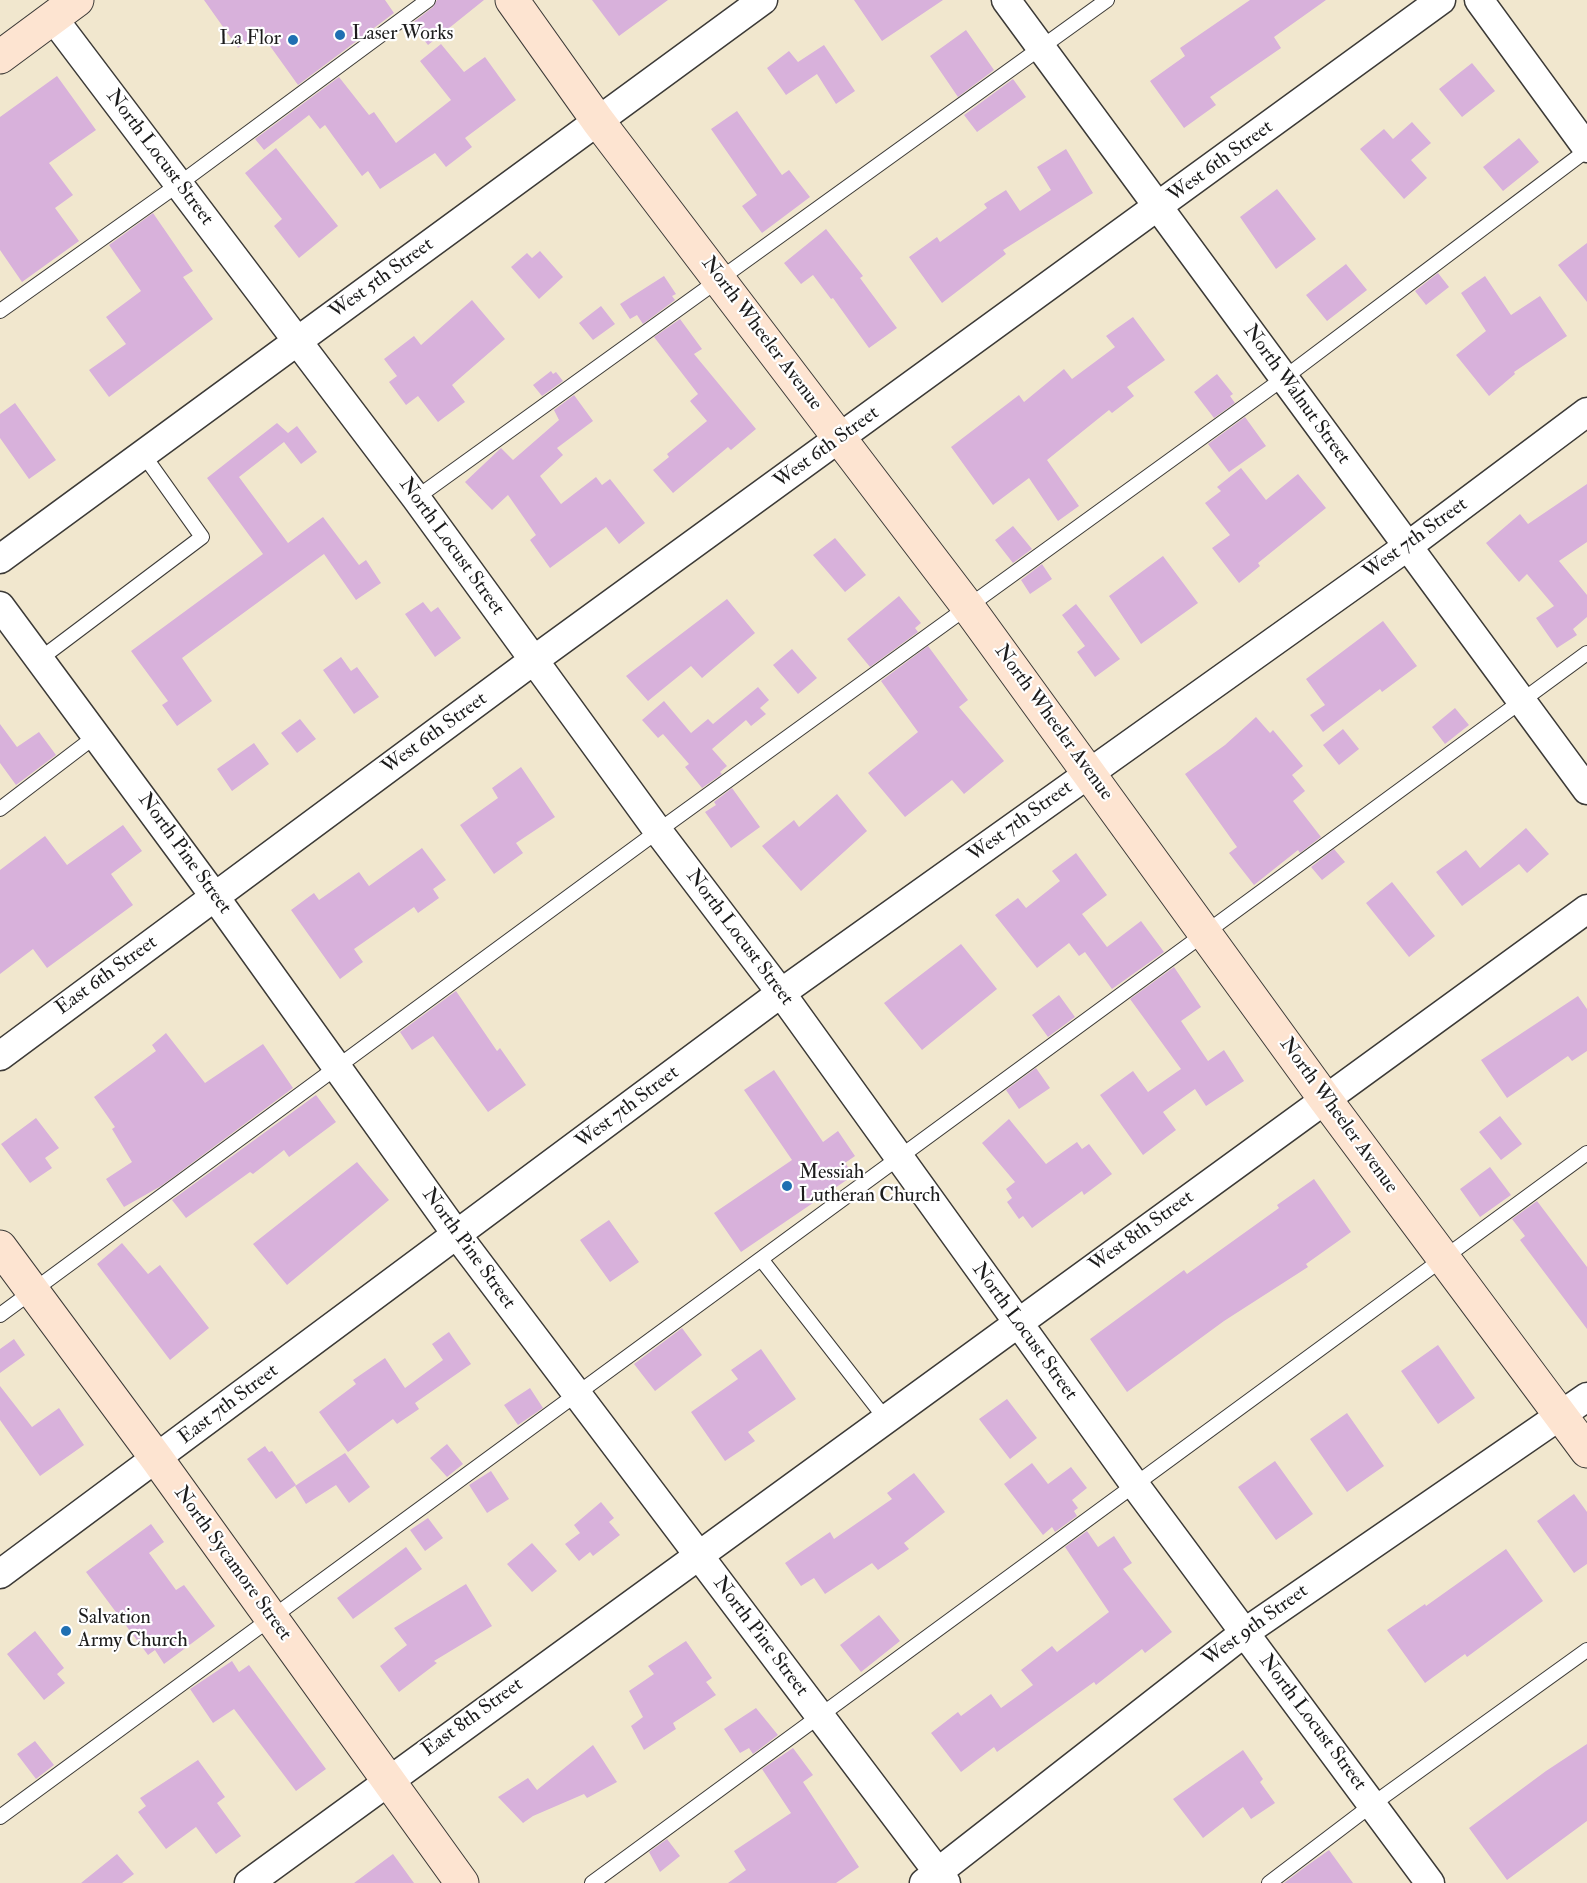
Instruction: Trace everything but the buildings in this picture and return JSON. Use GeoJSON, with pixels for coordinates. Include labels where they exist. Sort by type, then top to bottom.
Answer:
{"type":"FeatureCollection","features":[{"type":"Feature","properties":{"kind":"street","name":"North Wheeler Avenue"},"geometry":{"type":"LineString","coordinates":[[512,0],[598,121],[968,607],[1325,1099],[1587,1451]]}},
{"type":"Feature","properties":{"kind":"street","name":"West 5th Street"},"geometry":{"type":"LineString","coordinates":[[0,559],[763,0]]}},
{"type":"Feature","properties":{"kind":"street","name":"North Walnut Street"},"geometry":{"type":"LineString","coordinates":[[1006,0],[1587,790]]}},
{"type":"Feature","properties":{"kind":"street","name":"West 6th Street"},"geometry":{"type":"LineString","coordinates":[[215,897],[534,660],[1441,0]]}},
{"type":"Feature","properties":{"kind":"street"},"geometry":{"type":"LineString","coordinates":[[1479,0],[1587,149]]}},
{"type":"Feature","properties":{"kind":"street","name":"North Locust Street"},"geometry":{"type":"LineString","coordinates":[[59,9],[179,184],[416,498],[658,831],[781,993],[1135,1485],[1430,1883]]}},
{"type":"Feature","properties":{"kind":"street"},"geometry":{"type":"LineString","coordinates":[[0,57],[59,9]]}},
{"type":"Feature","properties":{"kind":"street","name":"West 7th Street"},"geometry":{"type":"LineString","coordinates":[[457,1235],[781,993],[1408,546],[1587,412]]}},
{"type":"Feature","properties":{"kind":"street","name":"North Pine Street"},"geometry":{"type":"LineString","coordinates":[[0,606],[215,897],[457,1235],[820,1716],[936,1880]]}},
{"type":"Feature","properties":{"kind":"street","name":"East 6th Street"},"geometry":{"type":"LineString","coordinates":[[0,1056],[215,897]]}},
{"type":"Feature","properties":{"kind":"street","name":"West 8th Street"},"geometry":{"type":"LineString","coordinates":[[697,1555],[1587,909]]}},
{"type":"Feature","properties":{"kind":"street","name":"East 7th Street"},"geometry":{"type":"LineString","coordinates":[[0,1574],[457,1235]]}},
{"type":"Feature","properties":{"kind":"street","name":"North Sycamore Street"},"geometry":{"type":"LineString","coordinates":[[0,1246],[157,1459],[462,1883]]}},
{"type":"Feature","properties":{"kind":"street","name":"West 9th Street"},"geometry":{"type":"LineString","coordinates":[[936,1880],[1244,1633],[1587,1397]]}},
{"type":"Feature","properties":{"kind":"street","name":"East 8th Street"},"geometry":{"type":"LineString","coordinates":[[249,1883],[697,1555]]}},
{"type":"Feature","properties":{"kind":"lane"},"geometry":{"type":"LineString","coordinates":[[0,310],[179,184],[428,0]]}},
{"type":"Feature","properties":{"kind":"lane"},"geometry":{"type":"LineString","coordinates":[[416,498],[1107,0]]}},
{"type":"Feature","properties":{"kind":"lane"},"geometry":{"type":"LineString","coordinates":[[0,1315],[658,831],[1284,378],[1587,149]]}},
{"type":"Feature","properties":{"kind":"lane"},"geometry":{"type":"LineString","coordinates":[[40,659],[202,537],[143,454]]}},
{"type":"Feature","properties":{"kind":"lane"},"geometry":{"type":"LineString","coordinates":[[0,1817],[1587,653]]}},
{"type":"Feature","properties":{"kind":"lane"},"geometry":{"type":"LineString","coordinates":[[0,808],[97,735]]}},
{"type":"Feature","properties":{"kind":"lane"},"geometry":{"type":"LineString","coordinates":[[592,1883],[1587,1153]]}},
{"type":"Feature","properties":{"kind":"lane"},"geometry":{"type":"LineString","coordinates":[[761,1260],[885,1418]]}},
{"type":"Feature","properties":{"kind":"lane"},"geometry":{"type":"LineString","coordinates":[[1269,1883],[1373,1804],[1587,1650]]}},
{"type":"Feature","properties":{"kind":"place","name":"Laser Works"},"geometry":{"type":"Point","coordinates":[340,35]}},
{"type":"Feature","properties":{"kind":"place","name":"La Flor"},"geometry":{"type":"Point","coordinates":[293,40]}},
{"type":"Feature","properties":{"kind":"place","name":"Messiah Lutheran Church"},"geometry":{"type":"Point","coordinates":[787,1186]}},
{"type":"Feature","properties":{"kind":"place","name":"Salvation Army Church"},"geometry":{"type":"Point","coordinates":[66,1631]}}]}
